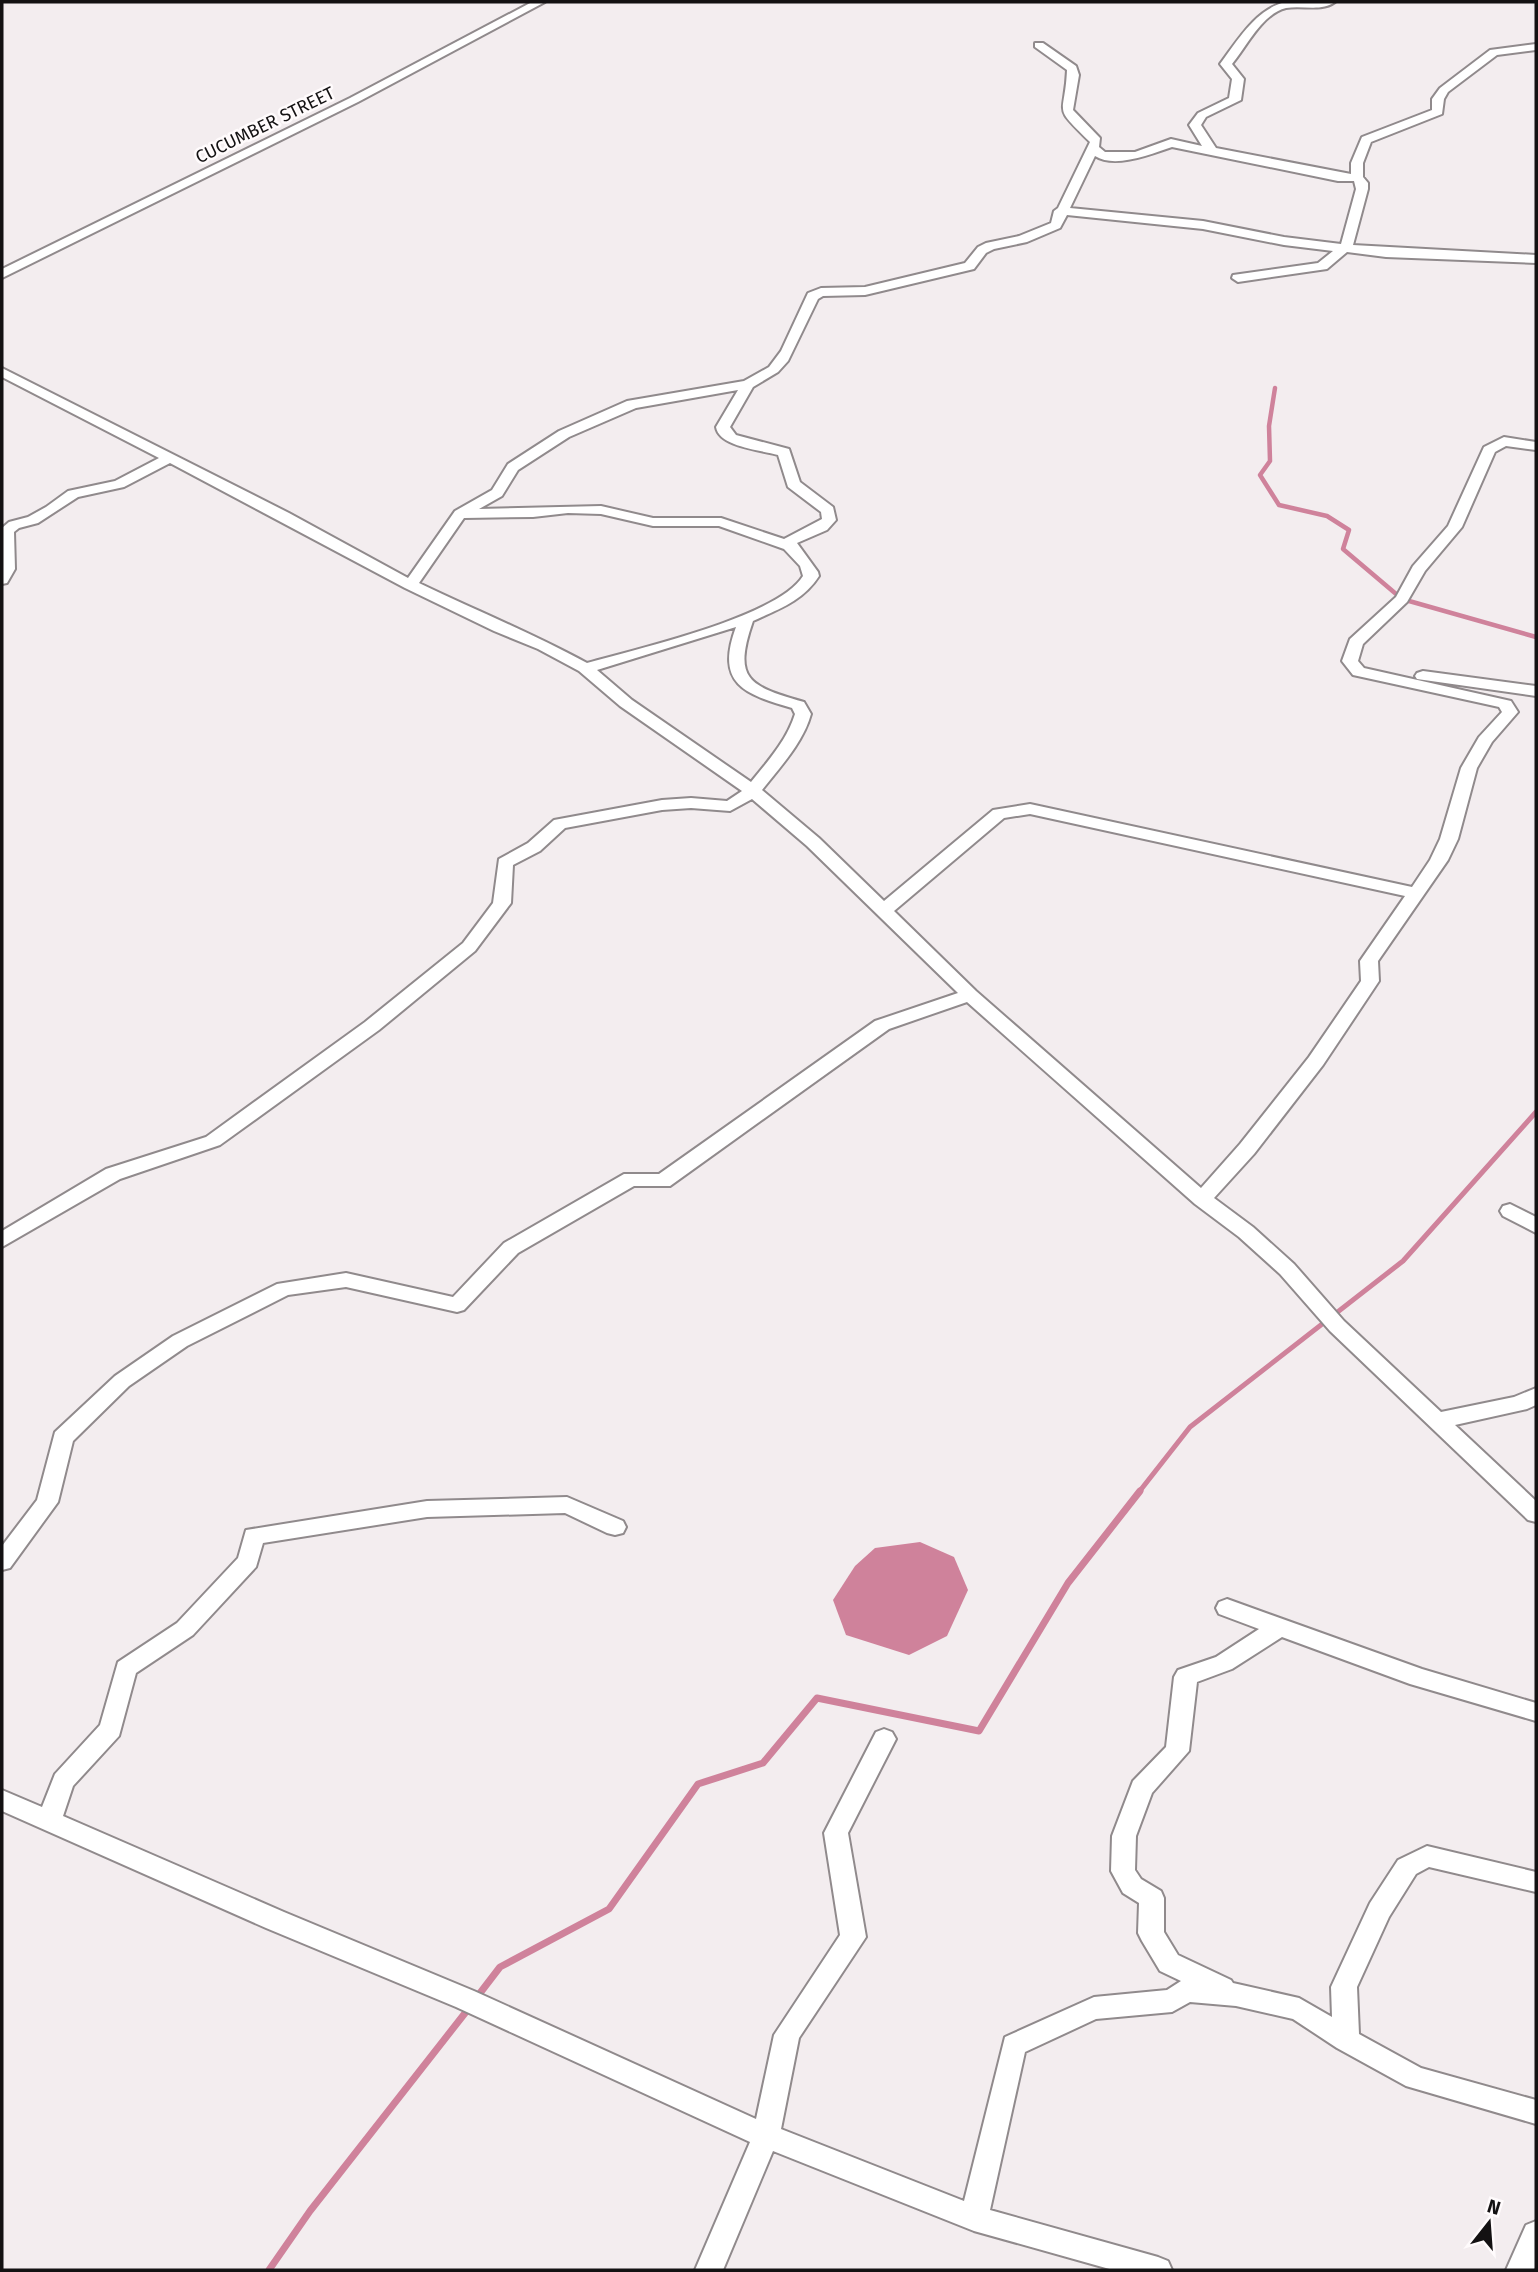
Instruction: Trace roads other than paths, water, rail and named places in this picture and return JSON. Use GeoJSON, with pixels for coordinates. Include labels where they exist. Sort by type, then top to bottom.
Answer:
{"type":"FeatureCollection","features":[{"type":"Feature","properties":{"kind":"street","name":"CUCUMBER STREET"},"geometry":{"type":"LineString","coordinates":[[2,274],[354,100],[540,2]]}},
{"type":"Feature","properties":{"kind":"street"},"geometry":{"type":"LineString","coordinates":[[1212,151],[1195,125],[1202,115],[1235,100],[1238,79],[1226,64],[1242,48],[1256,23],[1283,5],[1316,6],[1330,2]]}},
{"type":"Feature","properties":{"kind":"street"},"geometry":{"type":"LineString","coordinates":[[410,585],[460,514],[497,493],[513,467],[564,434],[632,404],[748,384],[775,371],[783,362],[801,317],[813,296],[821,292],[877,289],[969,266],[982,250],[990,246],[1023,239],[1056,225],[1060,211],[1096,141],[1067,110],[1075,73],[1072,66],[1039,45]]}},
{"type":"Feature","properties":{"kind":"street"},"geometry":{"type":"LineString","coordinates":[[1356,177],[1357,163],[1366,140],[1438,112],[1438,99],[1444,90],[1494,52],[1536,47]]}},
{"type":"Feature","properties":{"kind":"street"},"geometry":{"type":"LineString","coordinates":[[1093,148],[1101,156],[1136,156],[1171,143],[1338,177],[1356,177],[1362,183],[1347,246],[1317,268],[1238,278]]}},
{"type":"Feature","properties":{"kind":"street"},"geometry":{"type":"LineString","coordinates":[[1060,211],[1203,225],[1284,241],[1347,246],[1386,253],[1536,258]]}},
{"type":"Feature","properties":{"kind":"street"},"geometry":{"type":"LineString","coordinates":[[2,372],[172,458],[410,585],[544,646],[585,668],[626,703],[753,792],[813,842],[970,995],[1202,1199],[1254,1238],[1287,1269],[1337,1326],[1536,1514]]}},
{"type":"Feature","properties":{"kind":"street"},"geometry":{"type":"LineString","coordinates":[[748,384],[723,426],[724,433],[732,438],[784,452],[793,484],[828,510],[830,516],[830,520],[822,527],[794,538],[789,546]]}},
{"type":"Feature","properties":{"kind":"street"},"geometry":{"type":"LineString","coordinates":[[1202,1199],[1247,1149],[1316,1060],[1370,981],[1369,961],[1439,860],[1449,839],[1469,768],[1485,740],[1510,712],[1505,704],[1359,672],[1350,661],[1356,642],[1402,599],[1418,569],[1455,527],[1489,450],[1504,441],[1536,446]]}},
{"type":"Feature","properties":{"kind":"street"},"geometry":{"type":"LineString","coordinates":[[2,580],[7,569],[8,531],[14,525],[33,520],[73,494],[119,484],[134,478],[144,469],[172,458]]}},
{"type":"Feature","properties":{"kind":"street"},"geometry":{"type":"LineString","coordinates":[[460,514],[601,510],[653,522],[721,522],[789,546],[809,569],[809,584],[800,592],[746,620],[585,668]]}},
{"type":"Feature","properties":{"kind":"street"},"geometry":{"type":"LineString","coordinates":[[2,1240],[113,1174],[213,1141],[372,1026],[469,947],[502,904],[505,863],[534,848],[560,824],[662,805],[691,803],[730,806],[753,792],[787,747],[799,728],[803,715],[797,705],[758,693],[742,680],[735,651],[746,620]]}},
{"type":"Feature","properties":{"kind":"street"},"geometry":{"type":"LineString","coordinates":[[1359,672],[1447,677],[1536,691]]}},
{"type":"Feature","properties":{"kind":"street"},"geometry":{"type":"LineString","coordinates":[[883,911],[999,814],[1030,809],[1416,893]]}},
{"type":"Feature","properties":{"kind":"street"},"geometry":{"type":"LineString","coordinates":[[2,1562],[47,1502],[63,1438],[122,1381],[180,1341],[284,1289],[346,1280],[457,1305],[511,1248],[631,1179],[663,1181],[882,1025],[970,995]]}},
{"type":"Feature","properties":{"kind":"street"},"geometry":{"type":"LineString","coordinates":[[1510,1211],[1536,1226]]}},
{"type":"Feature","properties":{"kind":"street"},"geometry":{"type":"LineString","coordinates":[[1436,1421],[1519,1405],[1536,1396]]}},
{"type":"Feature","properties":{"kind":"street"},"geometry":{"type":"LineString","coordinates":[[49,1820],[63,1781],[111,1729],[126,1668],[185,1629],[248,1561],[254,1535],[428,1509],[568,1505],[615,1527]]}},
{"type":"Feature","properties":{"kind":"street"},"geometry":{"type":"LineString","coordinates":[[1227,1608],[1419,1677],[1536,1712]]}},
{"type":"Feature","properties":{"kind":"street"},"geometry":{"type":"LineString","coordinates":[[1236,1995],[1169,1963],[1151,1933],[1152,1898],[1132,1886],[1123,1871],[1124,1836],[1142,1787],[1177,1751],[1186,1678],[1224,1662],[1280,1627]]}},
{"type":"Feature","properties":{"kind":"street"},"geometry":{"type":"LineString","coordinates":[[709,2270],[766,2137],[787,2035],[853,1937],[836,1833],[884,1739]]}},
{"type":"Feature","properties":{"kind":"street"},"geometry":{"type":"LineString","coordinates":[[2,1800],[275,1920],[472,2002],[766,2137],[974,2218],[1158,2270]]}},
{"type":"Feature","properties":{"kind":"street"},"geometry":{"type":"LineString","coordinates":[[1346,2040],[1344,1987],[1379,1910],[1407,1867],[1427,1856],[1536,1882]]}},
{"type":"Feature","properties":{"kind":"street"},"geometry":{"type":"LineString","coordinates":[[974,2218],[1014,2045],[1094,2008],[1172,2001],[1186,1990],[1236,1995],[1299,2009],[1346,2040],[1415,2078],[1536,2112]]}},
{"type":"Feature","properties":{"kind":"street"},"geometry":{"type":"LineString","coordinates":[[1520,2270],[1536,2234]]}},
{"type":"Feature","properties":{"kind":"waterway"},"geometry":{"type":"LineString","coordinates":[[1275,388],[1269,426],[1270,461],[1260,475],[1279,505],[1327,516],[1349,530],[1343,549],[1402,599],[1536,637]]}},
{"type":"Feature","properties":{"kind":"waterway"},"geometry":{"type":"LineString","coordinates":[[1139,1492],[1190,1427],[1403,1261],[1536,1112]]}},
{"type":"Feature","properties":{"kind":"waterway"},"geometry":{"type":"LineString","coordinates":[[477,1997],[500,1967],[609,1909],[698,1784],[763,1763],[817,1698],[979,1731],[1068,1583],[1140,1491]]}},
{"type":"Feature","properties":{"kind":"waterway"},"geometry":{"type":"LineString","coordinates":[[269,2270],[310,2211],[469,2008]]}}]}
